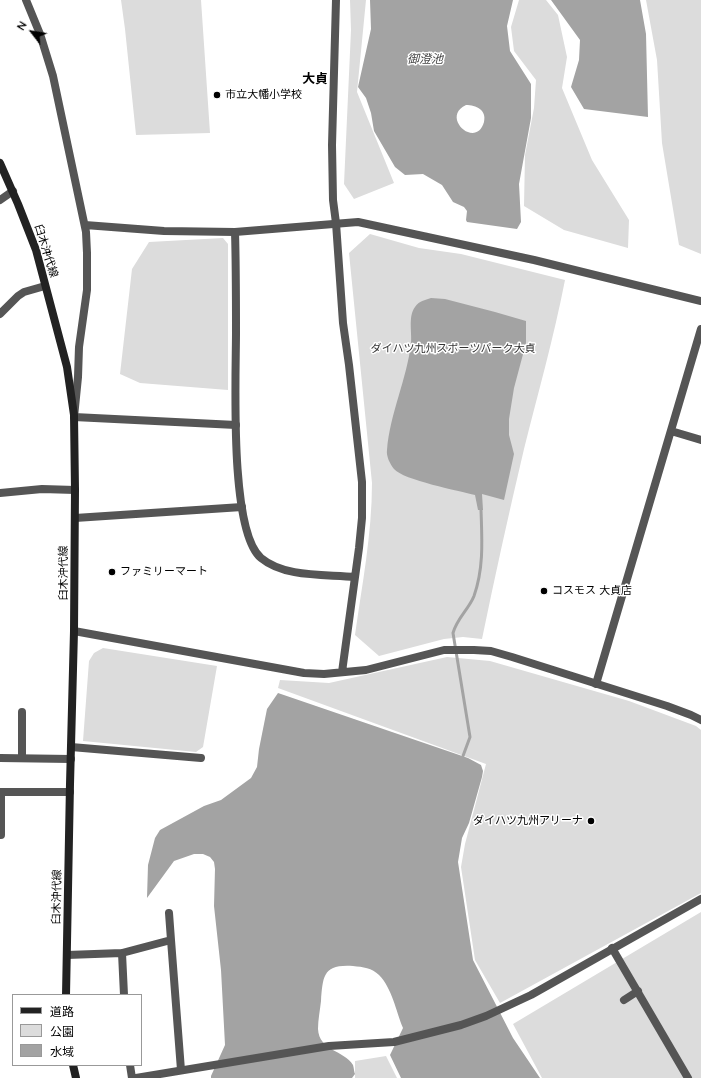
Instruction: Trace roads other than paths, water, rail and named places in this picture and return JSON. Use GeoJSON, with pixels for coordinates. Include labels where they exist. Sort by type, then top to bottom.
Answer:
{"type":"FeatureCollection","features":[{"type":"Feature","properties":{"kind":"main road","name":"臼木沖代線"},"geometry":{"type":"LineString","coordinates":[[0,163],[13,191],[36,250],[67,367],[74,417],[74,631],[66,994]]}},
{"type":"Feature","properties":{"kind":"main road"},"geometry":{"type":"LineString","coordinates":[[73,1066],[76,1078]]}},
{"type":"Feature","properties":{"kind":"street"},"geometry":{"type":"LineString","coordinates":[[336,0],[332,145],[333,200],[343,323],[362,482],[362,518],[342,672]]}},
{"type":"Feature","properties":{"kind":"street"},"geometry":{"type":"LineString","coordinates":[[29,1],[53,76],[84,225],[87,253],[87,290],[79,347],[74,417],[236,424]]}},
{"type":"Feature","properties":{"kind":"street"},"geometry":{"type":"LineString","coordinates":[[0,200],[13,191]]}},
{"type":"Feature","properties":{"kind":"street"},"geometry":{"type":"LineString","coordinates":[[84,225],[164,231],[235,232],[358,222],[534,260],[701,301]]}},
{"type":"Feature","properties":{"kind":"street"},"geometry":{"type":"LineString","coordinates":[[235,232],[236,424],[238,466],[242,507],[252,548],[260,557],[269,563],[298,572],[355,577]]}},
{"type":"Feature","properties":{"kind":"street"},"geometry":{"type":"LineString","coordinates":[[0,314],[24,292],[45,286]]}},
{"type":"Feature","properties":{"kind":"street"},"geometry":{"type":"LineString","coordinates":[[596,684],[701,329]]}},
{"type":"Feature","properties":{"kind":"street"},"geometry":{"type":"LineString","coordinates":[[671,431],[701,440]]}},
{"type":"Feature","properties":{"kind":"street"},"geometry":{"type":"LineString","coordinates":[[0,493],[42,490],[75,490]]}},
{"type":"Feature","properties":{"kind":"street"},"geometry":{"type":"LineString","coordinates":[[75,518],[242,507]]}},
{"type":"Feature","properties":{"kind":"street"},"geometry":{"type":"LineString","coordinates":[[74,631],[291,671],[324,674],[366,670],[444,650],[490,651],[667,706],[701,720]]}},
{"type":"Feature","properties":{"kind":"street"},"geometry":{"type":"LineString","coordinates":[[22,712],[22,758]]}},
{"type":"Feature","properties":{"kind":"street"},"geometry":{"type":"LineString","coordinates":[[71,747],[201,758]]}},
{"type":"Feature","properties":{"kind":"street"},"geometry":{"type":"LineString","coordinates":[[0,758],[71,759]]}},
{"type":"Feature","properties":{"kind":"street"},"geometry":{"type":"LineString","coordinates":[[0,835],[0,792],[70,792]]}},
{"type":"Feature","properties":{"kind":"street"},"geometry":{"type":"LineString","coordinates":[[136,1078],[329,1046],[394,1042],[461,1026],[486,1016],[536,991],[701,899]]}},
{"type":"Feature","properties":{"kind":"street"},"geometry":{"type":"LineString","coordinates":[[169,913],[181,1070]]}},
{"type":"Feature","properties":{"kind":"street"},"geometry":{"type":"LineString","coordinates":[[67,955],[122,953],[171,940]]}},
{"type":"Feature","properties":{"kind":"street"},"geometry":{"type":"LineString","coordinates":[[612,948],[686,1077]]}},
{"type":"Feature","properties":{"kind":"street"},"geometry":{"type":"LineString","coordinates":[[122,953],[124,994]]}},
{"type":"Feature","properties":{"kind":"street"},"geometry":{"type":"LineString","coordinates":[[624,1000],[638,991]]}},
{"type":"Feature","properties":{"kind":"street"},"geometry":{"type":"LineString","coordinates":[[130,1066],[132,1078]]}},
{"type":"Feature","properties":{"kind":"water","name":"御澄池"},"geometry":{"type":"Polygon","coordinates":[[[370,0],[513,0],[507,26],[510,51],[531,84],[531,118],[519,184],[521,222],[517,229],[467,222],[467,211],[464,207],[453,202],[442,185],[423,174],[405,175],[395,167],[374,131],[371,113],[366,98],[358,87],[371,29],[370,0]],[[466,105],[459,110],[457,117],[458,123],[462,128],[468,132],[474,133],[480,130],[484,122],[484,114],[477,107],[466,105]]]}},
{"type":"Feature","properties":{"kind":"water"},"geometry":{"type":"Polygon","coordinates":[[[551,0],[640,0],[646,34],[648,117],[584,109],[571,87],[579,60],[580,40],[551,0]]]}},
{"type":"Feature","properties":{"kind":"water"},"geometry":{"type":"Polygon","coordinates":[[[431,298],[445,299],[526,321],[526,343],[514,388],[509,419],[509,435],[514,454],[504,500],[482,494],[483,510],[478,510],[475,495],[432,485],[408,477],[394,469],[388,457],[387,450],[391,423],[409,356],[413,311],[418,303],[431,298]]]}},
{"type":"Feature","properties":{"kind":"water"},"geometry":{"type":"Polygon","coordinates":[[[278,693],[468,758],[481,765],[483,771],[482,777],[469,823],[462,838],[458,862],[473,960],[513,1038],[540,1078],[401,1078],[390,1055],[403,1028],[387,986],[379,975],[370,969],[357,966],[343,966],[330,970],[326,973],[324,978],[318,1029],[319,1036],[323,1042],[344,1056],[353,1065],[355,1074],[352,1078],[211,1078],[225,1045],[221,970],[214,906],[214,862],[210,857],[203,854],[194,854],[174,861],[147,898],[148,865],[155,838],[160,830],[204,806],[221,800],[251,778],[257,767],[267,709],[278,693]]]}},
{"type":"Feature","properties":{"kind":"waterway"},"geometry":{"type":"LineString","coordinates":[[463,756],[470,737],[453,633],[457,623],[472,601],[477,585],[482,553],[481,510]]}},
{"type":"Feature","properties":{"kind":"place","name":"市立大幡小学校"},"geometry":{"type":"Point","coordinates":[217,95]}},
{"type":"Feature","properties":{"kind":"place","name":"ファミリーマート"},"geometry":{"type":"Point","coordinates":[112,572]}},
{"type":"Feature","properties":{"kind":"place","name":"コスモス 大貞店"},"geometry":{"type":"Point","coordinates":[544,591]}},
{"type":"Feature","properties":{"kind":"place","name":"ダイハツ九州アリーナ"},"geometry":{"type":"Point","coordinates":[591,821]}},
{"type":"Feature","properties":{"kind":"district","name":"大貞"},"geometry":{"type":"Point","coordinates":[315,79]}},
{"type":"Feature","properties":{"kind":"park label","name":"ダイハツ九州スポーツパーク大貞"},"geometry":{"type":"Point","coordinates":[453,349]}}]}
